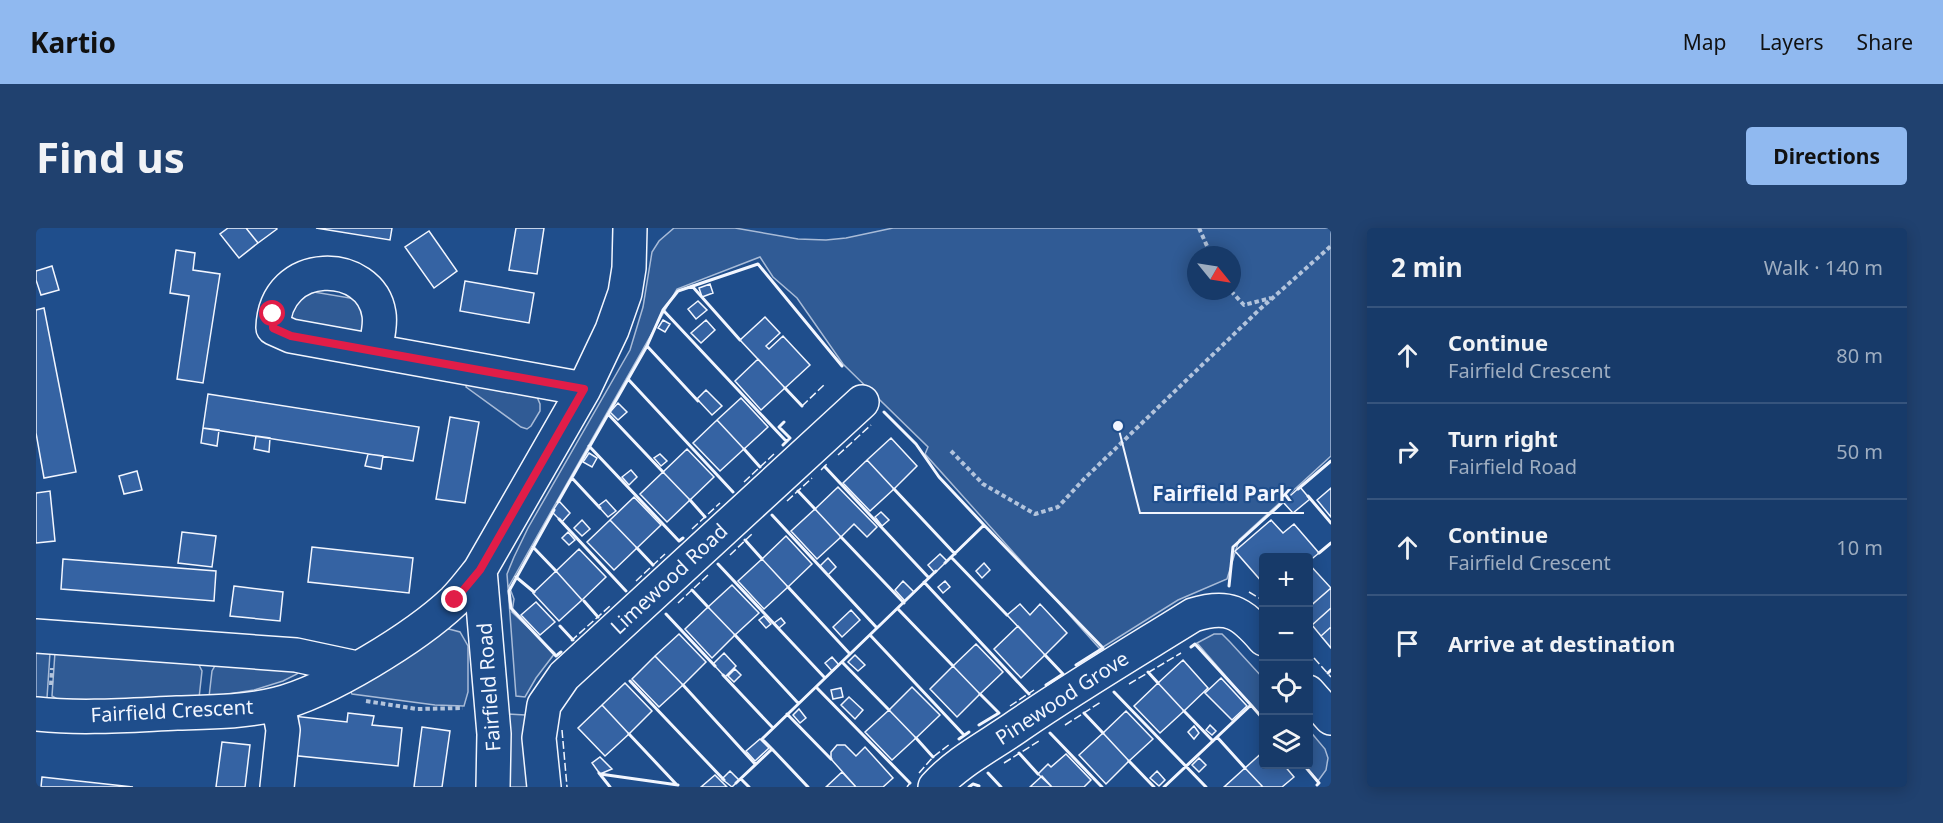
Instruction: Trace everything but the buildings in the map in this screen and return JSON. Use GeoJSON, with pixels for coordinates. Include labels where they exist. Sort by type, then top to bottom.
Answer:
{"type":"FeatureCollection","features":[{"type":"Feature","properties":{"kind":"street"},"geometry":{"type":"LineString","coordinates":[[480,570],[584,389],[612,330],[622,302],[628,268],[630,228]]}},
{"type":"Feature","properties":{"kind":"street"},"geometry":{"type":"LineString","coordinates":[[375,351],[584,389]]}},
{"type":"Feature","properties":{"kind":"street","name":"Limewood Road"},"geometry":{"type":"LineString","coordinates":[[544,787],[539,738],[544,705],[564,676],[862,402]]}},
{"type":"Feature","properties":{"kind":"street","name":"Fairfield Crescent"},"geometry":{"type":"LineString","coordinates":[[43,714],[125,716],[242,710],[278,704],[316,689],[357,668],[432,620],[455,600],[480,570]]}},
{"type":"Feature","properties":{"kind":"street","name":"Fairfield Road"},"geometry":{"type":"LineString","coordinates":[[480,570],[494,734],[493,787]]}},
{"type":"Feature","properties":{"kind":"street","name":"Pinewood Grove"},"geometry":{"type":"LineString","coordinates":[[935,787],[944,777],[966,761],[1054,701],[1193,615],[1211,609],[1230,611],[1251,623],[1259,634]]}},
{"type":"Feature","properties":{"kind":"street"},"geometry":{"type":"LineString","coordinates":[[45,637],[296,655],[357,668]]}},
{"type":"Feature","properties":{"kind":"street"},"geometry":{"type":"LineString","coordinates":[[1313,698],[1331,718]]}},
{"type":"Feature","properties":{"kind":"street"},"geometry":{"type":"LineString","coordinates":[[277,787],[283,730],[278,704]]}},
{"type":"Feature","properties":{"kind":"path"},"geometry":{"type":"LineString","coordinates":[[1199,228],[1207,246]]}},
{"type":"Feature","properties":{"kind":"path"},"geometry":{"type":"LineString","coordinates":[[951,451],[983,484],[1035,514],[1058,507],[1085,478],[1272,298],[1331,246]]}},
{"type":"Feature","properties":{"kind":"path"},"geometry":{"type":"LineString","coordinates":[[1239,300],[1244,305],[1272,298]]}},
{"type":"Feature","properties":{"kind":"path"},"geometry":{"type":"LineString","coordinates":[[43,714],[45,637]]}},
{"type":"Feature","properties":{"kind":"path"},"geometry":{"type":"LineString","coordinates":[[364,700],[417,708],[469,708],[492,704]]}},
{"type":"Feature","properties":{"kind":"shaded area"},"geometry":{"type":"Polygon","coordinates":[[[674,228],[735,228],[798,239],[826,240],[893,228],[1331,228],[1331,456],[1239,540],[1227,579],[1178,600],[1100,649],[925,454],[928,447],[843,364],[797,298],[773,277],[760,257],[677,289],[509,586],[514,599],[512,612],[555,653],[525,697],[516,696],[507,574],[528,528],[630,350],[643,307],[652,252],[659,241],[674,228]]]}},
{"type":"Feature","properties":{"kind":"shaded area"},"geometry":{"type":"Polygon","coordinates":[[[302,290],[368,301],[362,336],[282,323],[302,290]]]}},
{"type":"Feature","properties":{"kind":"shaded area"},"geometry":{"type":"Polygon","coordinates":[[[467,383],[537,397],[540,411],[531,426],[527,429],[521,427],[466,387],[467,383]]]}},
{"type":"Feature","properties":{"kind":"shaded area"},"geometry":{"type":"Polygon","coordinates":[[[445,628],[460,632],[468,646],[468,692],[464,706],[435,705],[352,694],[350,690],[445,628]]]}},
{"type":"Feature","properties":{"kind":"shaded area"},"geometry":{"type":"Polygon","coordinates":[[[1214,634],[1222,634],[1259,674],[1259,714],[1197,643],[1214,634]]]}},
{"type":"Feature","properties":{"kind":"shaded area"},"geometry":{"type":"Polygon","coordinates":[[[36,652],[50,653],[47,698],[36,697],[36,652]]]}},
{"type":"Feature","properties":{"kind":"shaded area"},"geometry":{"type":"Polygon","coordinates":[[[55,652],[198,663],[202,671],[199,698],[151,701],[57,699],[52,696],[55,652]]]}},
{"type":"Feature","properties":{"kind":"shaded area"},"geometry":{"type":"Polygon","coordinates":[[[216,664],[301,667],[297,674],[283,681],[254,690],[209,697],[212,671],[216,664]]]}},
{"type":"Feature","properties":{"kind":"shaded area"},"geometry":{"type":"Polygon","coordinates":[[[508,714],[525,715],[531,787],[505,787],[508,714]]]}},
{"type":"Feature","properties":{"kind":"shaded area"},"geometry":{"type":"Polygon","coordinates":[[[1313,735],[1325,749],[1328,758],[1326,770],[1318,781],[1308,769],[1313,769],[1313,735]]]}},
{"type":"Feature","properties":{"kind":"fence"},"geometry":{"type":"LineString","coordinates":[[802,406],[825,384]]}},
{"type":"Feature","properties":{"kind":"fence"},"geometry":{"type":"LineString","coordinates":[[838,455],[871,425]]}},
{"type":"Feature","properties":{"kind":"fence"},"geometry":{"type":"LineString","coordinates":[[744,482],[774,454]]}},
{"type":"Feature","properties":{"kind":"fence"},"geometry":{"type":"LineString","coordinates":[[821,470],[827,464]]}},
{"type":"Feature","properties":{"kind":"fence"},"geometry":{"type":"LineString","coordinates":[[787,501],[812,478]]}},
{"type":"Feature","properties":{"kind":"fence"},"geometry":{"type":"LineString","coordinates":[[692,529],[720,503]]}},
{"type":"Feature","properties":{"kind":"fence"},"geometry":{"type":"LineString","coordinates":[[730,555],[752,534]]}},
{"type":"Feature","properties":{"kind":"fence"},"geometry":{"type":"LineString","coordinates":[[636,581],[665,554]]}},
{"type":"Feature","properties":{"kind":"fence"},"geometry":{"type":"LineString","coordinates":[[678,603],[709,574]]}},
{"type":"Feature","properties":{"kind":"fence"},"geometry":{"type":"LineString","coordinates":[[1249,592],[1259,598]]}},
{"type":"Feature","properties":{"kind":"fence"},"geometry":{"type":"LineString","coordinates":[[571,641],[610,606]]}},
{"type":"Feature","properties":{"kind":"fence"},"geometry":{"type":"LineString","coordinates":[[1129,684],[1181,653]]}},
{"type":"Feature","properties":{"kind":"fence"},"geometry":{"type":"LineString","coordinates":[[1314,658],[1331,677]]}},
{"type":"Feature","properties":{"kind":"fence"},"geometry":{"type":"LineString","coordinates":[[1010,706],[1034,690]]}},
{"type":"Feature","properties":{"kind":"fence"},"geometry":{"type":"LineString","coordinates":[[1065,725],[1101,702]]}},
{"type":"Feature","properties":{"kind":"fence"},"geometry":{"type":"LineString","coordinates":[[562,730],[567,787]]}},
{"type":"Feature","properties":{"kind":"fence"},"geometry":{"type":"LineString","coordinates":[[1004,763],[1039,741]]}},
{"type":"Feature","properties":{"kind":"fence"},"geometry":{"type":"LineString","coordinates":[[919,773],[933,757],[950,744]]}},
{"type":"Feature","properties":{"kind":"fence"},"geometry":{"type":"LineString","coordinates":[[907,787],[910,783]]}},
{"type":"Feature","properties":{"kind":"wall"},"geometry":{"type":"LineString","coordinates":[[786,441],[663,310],[678,291],[758,264],[842,366]]}},
{"type":"Feature","properties":{"kind":"wall"},"geometry":{"type":"LineString","coordinates":[[692,286],[740,340]]}},
{"type":"Feature","properties":{"kind":"wall"},"geometry":{"type":"LineString","coordinates":[[663,310],[647,346],[698,401]]}},
{"type":"Feature","properties":{"kind":"wall"},"geometry":{"type":"LineString","coordinates":[[558,502],[647,346]]}},
{"type":"Feature","properties":{"kind":"wall"},"geometry":{"type":"LineString","coordinates":[[628,379],[733,492]]}},
{"type":"Feature","properties":{"kind":"wall"},"geometry":{"type":"LineString","coordinates":[[785,388],[802,406]]}},
{"type":"Feature","properties":{"kind":"wall"},"geometry":{"type":"LineString","coordinates":[[884,412],[916,444],[939,477],[984,525]]}},
{"type":"Feature","properties":{"kind":"wall"},"geometry":{"type":"LineString","coordinates":[[608,414],[663,472]]}},
{"type":"Feature","properties":{"kind":"wall"},"geometry":{"type":"LineString","coordinates":[[783,445],[790,438],[779,427],[784,422]]}},
{"type":"Feature","properties":{"kind":"wall"},"geometry":{"type":"LineString","coordinates":[[589,446],[679,541],[683,538]]}},
{"type":"Feature","properties":{"kind":"wall"},"geometry":{"type":"LineString","coordinates":[[744,449],[760,467]]}},
{"type":"Feature","properties":{"kind":"wall"},"geometry":{"type":"LineString","coordinates":[[1298,489],[1331,461]]}},
{"type":"Feature","properties":{"kind":"wall"},"geometry":{"type":"LineString","coordinates":[[825,467],[929,578]]}},
{"type":"Feature","properties":{"kind":"wall"},"geometry":{"type":"LineString","coordinates":[[572,478],[600,508]]}},
{"type":"Feature","properties":{"kind":"wall"},"geometry":{"type":"LineString","coordinates":[[894,489],[955,554]]}},
{"type":"Feature","properties":{"kind":"wall"},"geometry":{"type":"LineString","coordinates":[[798,491],[815,509]]}},
{"type":"Feature","properties":{"kind":"wall"},"geometry":{"type":"LineString","coordinates":[[1308,496],[1331,523]]}},
{"type":"Feature","properties":{"kind":"wall"},"geometry":{"type":"LineString","coordinates":[[690,500],[705,517]]}},
{"type":"Feature","properties":{"kind":"wall"},"geometry":{"type":"LineString","coordinates":[[1229,586],[1233,547],[1284,501]]}},
{"type":"Feature","properties":{"kind":"wall"},"geometry":{"type":"LineString","coordinates":[[554,510],[509,591],[511,608],[556,656],[561,652]]}},
{"type":"Feature","properties":{"kind":"wall"},"geometry":{"type":"LineString","coordinates":[[772,515],[877,628]]}},
{"type":"Feature","properties":{"kind":"wall"},"geometry":{"type":"LineString","coordinates":[[559,519],[626,591]]}},
{"type":"Feature","properties":{"kind":"wall"},"geometry":{"type":"LineString","coordinates":[[945,563],[984,525],[1103,648],[1076,665]]}},
{"type":"Feature","properties":{"kind":"wall"},"geometry":{"type":"LineString","coordinates":[[841,537],[904,603]]}},
{"type":"Feature","properties":{"kind":"wall"},"geometry":{"type":"LineString","coordinates":[[745,540],[762,559]]}},
{"type":"Feature","properties":{"kind":"wall"},"geometry":{"type":"LineString","coordinates":[[1319,553],[1331,543]]}},
{"type":"Feature","properties":{"kind":"wall"},"geometry":{"type":"LineString","coordinates":[[533,547],[556,571]]}},
{"type":"Feature","properties":{"kind":"wall"},"geometry":{"type":"LineString","coordinates":[[637,548],[653,565]]}},
{"type":"Feature","properties":{"kind":"wall"},"geometry":{"type":"LineString","coordinates":[[951,557],[1007,615]]}},
{"type":"Feature","properties":{"kind":"wall"},"geometry":{"type":"LineString","coordinates":[[718,564],[825,678]]}},
{"type":"Feature","properties":{"kind":"wall"},"geometry":{"type":"LineString","coordinates":[[736,783],[772,749],[762,739],[936,571]]}},
{"type":"Feature","properties":{"kind":"wall"},"geometry":{"type":"LineString","coordinates":[[516,577],[534,592]]}},
{"type":"Feature","properties":{"kind":"wall"},"geometry":{"type":"LineString","coordinates":[[924,582],[1029,694]]}},
{"type":"Feature","properties":{"kind":"wall"},"geometry":{"type":"LineString","coordinates":[[788,587],[850,654]]}},
{"type":"Feature","properties":{"kind":"wall"},"geometry":{"type":"LineString","coordinates":[[692,590],[708,607]]}},
{"type":"Feature","properties":{"kind":"wall"},"geometry":{"type":"LineString","coordinates":[[584,601],[598,617]]}},
{"type":"Feature","properties":{"kind":"wall"},"geometry":{"type":"LineString","coordinates":[[898,609],[953,666]]}},
{"type":"Feature","properties":{"kind":"wall"},"geometry":{"type":"LineString","coordinates":[[666,614],[715,666]]}},
{"type":"Feature","properties":{"kind":"wall"},"geometry":{"type":"LineString","coordinates":[[560,626],[573,640]]}},
{"type":"Feature","properties":{"kind":"wall"},"geometry":{"type":"LineString","coordinates":[[735,635],[798,703]]}},
{"type":"Feature","properties":{"kind":"wall"},"geometry":{"type":"LineString","coordinates":[[870,635],[964,735]]}},
{"type":"Feature","properties":{"kind":"wall"},"geometry":{"type":"LineString","coordinates":[[1164,787],[1251,705],[1195,644],[1191,647]]}},
{"type":"Feature","properties":{"kind":"wall"},"geometry":{"type":"LineString","coordinates":[[1045,655],[1063,674],[1046,685]]}},
{"type":"Feature","properties":{"kind":"wall"},"geometry":{"type":"LineString","coordinates":[[842,662],[889,710]]}},
{"type":"Feature","properties":{"kind":"wall"},"geometry":{"type":"LineString","coordinates":[[1328,673],[1331,670]]}},
{"type":"Feature","properties":{"kind":"wall"},"geometry":{"type":"LineString","coordinates":[[1148,672],[1158,683]]}},
{"type":"Feature","properties":{"kind":"wall"},"geometry":{"type":"LineString","coordinates":[[723,675],[773,728]]}},
{"type":"Feature","properties":{"kind":"wall"},"geometry":{"type":"LineString","coordinates":[[630,681],[724,780]]}},
{"type":"Feature","properties":{"kind":"wall"},"geometry":{"type":"LineString","coordinates":[[683,685],[755,764]]}},
{"type":"Feature","properties":{"kind":"wall"},"geometry":{"type":"LineString","coordinates":[[816,687],[910,783]]}},
{"type":"Feature","properties":{"kind":"wall"},"geometry":{"type":"LineString","coordinates":[[1114,692],[1206,787]]}},
{"type":"Feature","properties":{"kind":"wall"},"geometry":{"type":"LineString","coordinates":[[979,725],[999,713],[980,694]]}},
{"type":"Feature","properties":{"kind":"wall"},"geometry":{"type":"LineString","coordinates":[[1251,705],[1260,715]]}},
{"type":"Feature","properties":{"kind":"wall"},"geometry":{"type":"LineString","coordinates":[[1184,711],[1213,741]]}},
{"type":"Feature","properties":{"kind":"wall"},"geometry":{"type":"LineString","coordinates":[[1084,713],[1103,733]]}},
{"type":"Feature","properties":{"kind":"wall"},"geometry":{"type":"LineString","coordinates":[[787,714],[831,759]]}},
{"type":"Feature","properties":{"kind":"wall"},"geometry":{"type":"LineString","coordinates":[[959,739],[969,732]]}},
{"type":"Feature","properties":{"kind":"wall"},"geometry":{"type":"LineString","coordinates":[[1050,733],[1102,787]]}},
{"type":"Feature","properties":{"kind":"wall"},"geometry":{"type":"LineString","coordinates":[[629,734],[677,785]]}},
{"type":"Feature","properties":{"kind":"wall"},"geometry":{"type":"LineString","coordinates":[[1217,737],[1245,768]]}},
{"type":"Feature","properties":{"kind":"wall"},"geometry":{"type":"LineString","coordinates":[[916,738],[933,757]]}},
{"type":"Feature","properties":{"kind":"wall"},"geometry":{"type":"LineString","coordinates":[[772,749],[808,787]]}},
{"type":"Feature","properties":{"kind":"wall"},"geometry":{"type":"LineString","coordinates":[[1019,753],[1038,774]]}},
{"type":"Feature","properties":{"kind":"wall"},"geometry":{"type":"LineString","coordinates":[[1129,761],[1154,787]]}},
{"type":"Feature","properties":{"kind":"wall"},"geometry":{"type":"LineString","coordinates":[[1307,769],[1319,783],[1317,785]]}},
{"type":"Feature","properties":{"kind":"wall"},"geometry":{"type":"LineString","coordinates":[[599,773],[610,787]]}},
{"type":"Feature","properties":{"kind":"wall"},"geometry":{"type":"LineString","coordinates":[[988,773],[1001,787]]}},
{"type":"Feature","properties":{"kind":"wall"},"geometry":{"type":"LineString","coordinates":[[600,774],[678,785]]}},
{"type":"Feature","properties":{"kind":"wall"},"geometry":{"type":"LineString","coordinates":[[741,779],[749,787]]}},
{"type":"Feature","properties":{"kind":"wall"},"geometry":{"type":"LineString","coordinates":[[969,787],[973,784],[979,786]]}},
{"type":"Feature","properties":{"kind":"place","name":"Fairfield Park"},"geometry":{"type":"Point","coordinates":[1118,426]}},
{"type":"Feature","properties":{"kind":"route"},"geometry":{"type":"LineString","coordinates":[[273,314],[273,328],[291,336],[584,389],[480,570],[455,600]]}}]}
